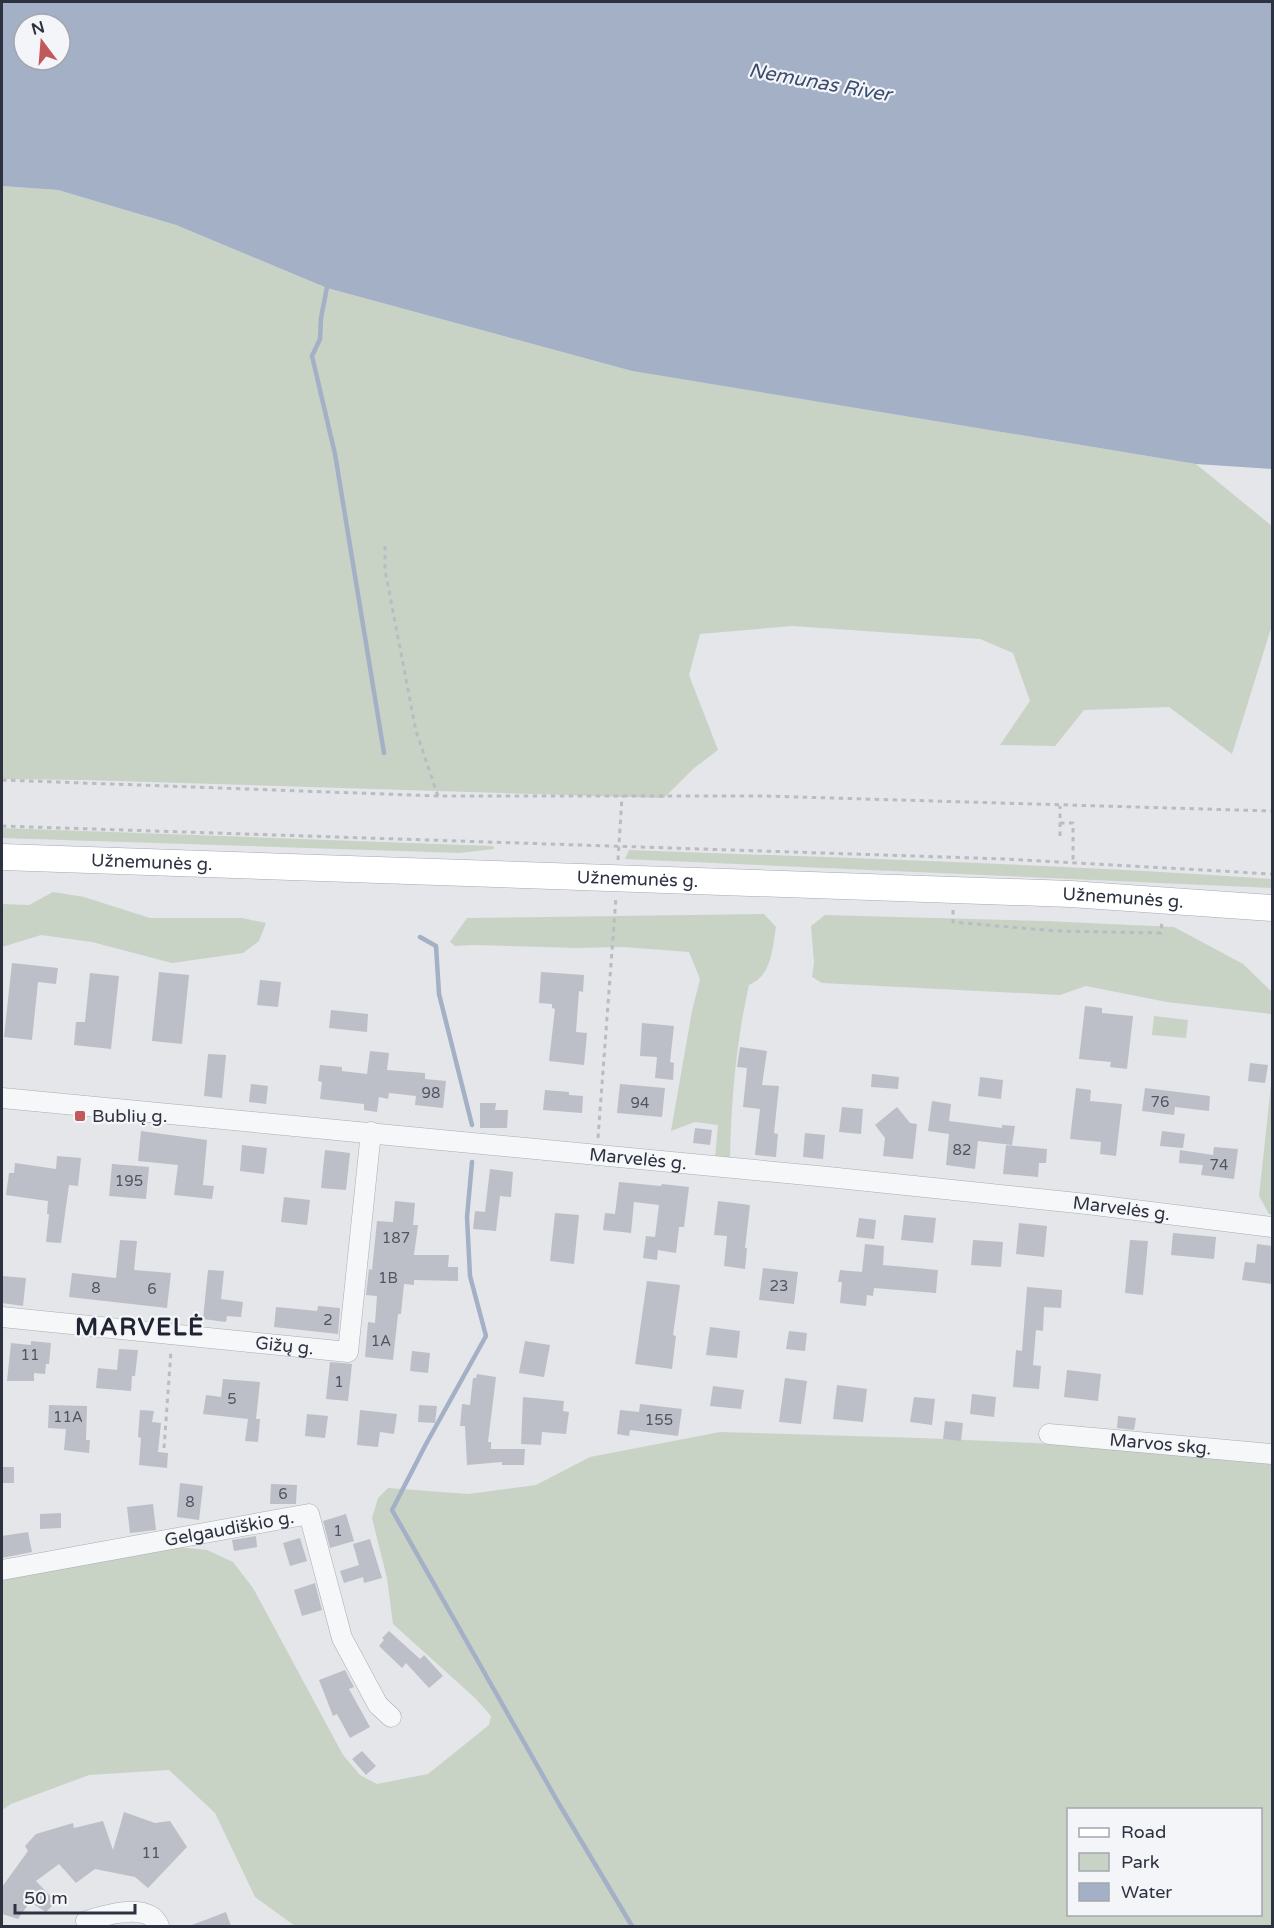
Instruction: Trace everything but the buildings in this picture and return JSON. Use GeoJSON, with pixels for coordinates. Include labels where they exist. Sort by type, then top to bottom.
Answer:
{"type":"FeatureCollection","features":[{"type":"Feature","properties":{"kind":"main road","name":"Užnemunės g."},"geometry":{"type":"LineString","coordinates":[[2,857],[952,890],[1165,900],[1272,908]]}},
{"type":"Feature","properties":{"kind":"street","name":"Marvelės g."},"geometry":{"type":"LineString","coordinates":[[2,1098],[973,1192],[1272,1227]]}},
{"type":"Feature","properties":{"kind":"street","name":"Gižų g."},"geometry":{"type":"LineString","coordinates":[[2,1317],[348,1352],[371,1132]]}},
{"type":"Feature","properties":{"kind":"street","name":"Marvos skg."},"geometry":{"type":"LineString","coordinates":[[1049,1434],[1272,1454]]}},
{"type":"Feature","properties":{"kind":"street","name":"Gelgaudiškio g."},"geometry":{"type":"LineString","coordinates":[[2,1570],[309,1514],[342,1638],[378,1705],[390,1717]]}},
{"type":"Feature","properties":{"kind":"street"},"geometry":{"type":"LineString","coordinates":[[86,1921],[111,1914],[130,1912],[148,1914],[159,1926]]}},
{"type":"Feature","properties":{"kind":"path"},"geometry":{"type":"LineString","coordinates":[[385,546],[385,570],[416,730],[438,796]]}},
{"type":"Feature","properties":{"kind":"path"},"geometry":{"type":"LineString","coordinates":[[2,780],[438,796],[764,796],[1271,811]]}},
{"type":"Feature","properties":{"kind":"path"},"geometry":{"type":"LineString","coordinates":[[1060,806],[1060,836]]}},
{"type":"Feature","properties":{"kind":"path"},"geometry":{"type":"LineString","coordinates":[[1060,823],[1073,823],[1073,863]]}},
{"type":"Feature","properties":{"kind":"path"},"geometry":{"type":"LineString","coordinates":[[2,826],[618,845],[1073,863],[1272,874]]}},
{"type":"Feature","properties":{"kind":"path"},"geometry":{"type":"LineString","coordinates":[[952,890],[953,922],[1056,931],[1161,933],[1165,900]]}},
{"type":"Feature","properties":{"kind":"path"},"geometry":{"type":"LineString","coordinates":[[596,1155],[613,960]]}},
{"type":"Feature","properties":{"kind":"path"},"geometry":{"type":"LineString","coordinates":[[164,1448],[172,1334]]}},
{"type":"Feature","properties":{"kind":"green space"},"geometry":{"type":"Polygon","coordinates":[[[2,186],[58,190],[176,225],[327,288],[632,371],[1196,464],[1272,526],[1272,625],[1232,754],[1169,707],[1084,710],[1055,746],[1000,745],[1030,701],[1013,653],[980,639],[792,626],[700,634],[689,675],[718,750],[693,769],[664,798],[2,779],[2,186]]]}},
{"type":"Feature","properties":{"kind":"green space"},"geometry":{"type":"Polygon","coordinates":[[[2,828],[492,846],[494,849],[459,853],[2,838],[2,828]]]}},
{"type":"Feature","properties":{"kind":"green space"},"geometry":{"type":"Polygon","coordinates":[[[629,850],[1111,869],[1272,879],[1272,888],[625,859],[629,850]]]}},
{"type":"Feature","properties":{"kind":"green space"},"geometry":{"type":"Polygon","coordinates":[[[53,892],[84,897],[150,918],[242,918],[266,923],[259,941],[243,953],[172,963],[92,942],[41,935],[2,947],[2,904],[29,905],[53,892]]]}},
{"type":"Feature","properties":{"kind":"green space"},"geometry":{"type":"Polygon","coordinates":[[[764,914],[776,927],[770,961],[757,981],[749,985],[744,1007],[735,1072],[730,1160],[715,1158],[718,1125],[695,1122],[671,1131],[692,1011],[700,979],[689,952],[624,947],[455,946],[450,942],[467,918],[764,914]]]}},
{"type":"Feature","properties":{"kind":"green space"},"geometry":{"type":"Polygon","coordinates":[[[825,915],[1174,927],[1243,964],[1272,992],[1272,1014],[1167,1002],[1086,986],[1060,995],[822,983],[812,977],[814,963],[811,926],[825,915]]]}},
{"type":"Feature","properties":{"kind":"green space"},"geometry":{"type":"Polygon","coordinates":[[[1154,1016],[1188,1020],[1186,1038],[1152,1035],[1154,1016]]]}},
{"type":"Feature","properties":{"kind":"green space"},"geometry":{"type":"Polygon","coordinates":[[[1272,1076],[1272,1214],[1269,1214],[1259,1196],[1272,1076]]]}},
{"type":"Feature","properties":{"kind":"green space"},"geometry":{"type":"Polygon","coordinates":[[[720,1432],[1198,1450],[1272,1459],[1272,1926],[295,1926],[255,1897],[215,1813],[169,1770],[89,1775],[11,1804],[2,1810],[2,1580],[24,1573],[178,1547],[207,1550],[233,1562],[253,1588],[343,1755],[360,1775],[377,1784],[428,1774],[489,1725],[491,1716],[475,1698],[393,1624],[387,1578],[372,1518],[378,1498],[388,1488],[468,1494],[536,1485],[590,1457],[720,1432]]]}},
{"type":"Feature","properties":{"kind":"water","name":"Nemunas River"},"geometry":{"type":"Polygon","coordinates":[[[2,2],[1272,2],[1272,469],[1196,464],[632,371],[327,288],[176,225],[58,190],[2,186],[2,2]]]}},
{"type":"Feature","properties":{"kind":"waterway"},"geometry":{"type":"LineString","coordinates":[[328,282],[321,318],[320,339],[312,356],[335,454],[384,753]]}},
{"type":"Feature","properties":{"kind":"waterway"},"geometry":{"type":"LineString","coordinates":[[420,937],[436,946],[439,994],[472,1125]]}},
{"type":"Feature","properties":{"kind":"waterway"},"geometry":{"type":"LineString","coordinates":[[472,1162],[467,1217],[470,1276],[486,1336],[392,1510],[559,1804],[632,1926]]}},
{"type":"Feature","properties":{"kind":"place","name":"Bublių g."},"geometry":{"type":"Point","coordinates":[80,1116]}},
{"type":"Feature","properties":{"kind":"district","name":"MARVELĖ"},"geometry":{"type":"Point","coordinates":[140,1327]}}]}
